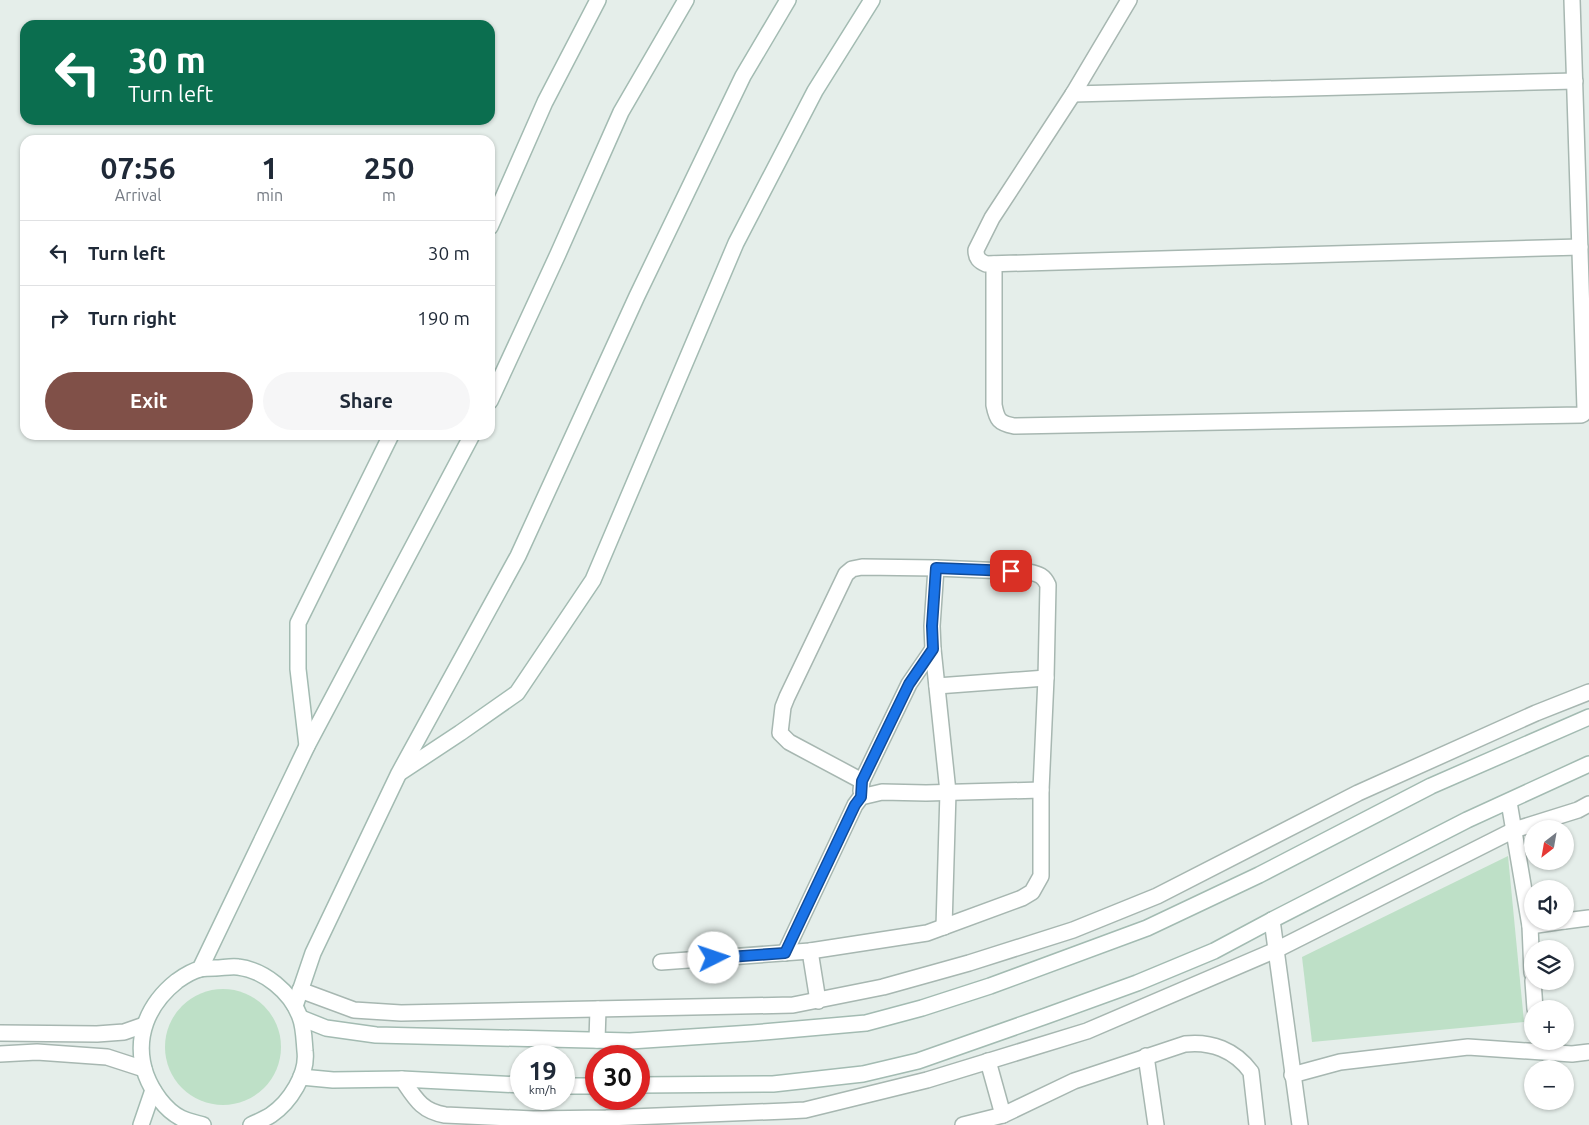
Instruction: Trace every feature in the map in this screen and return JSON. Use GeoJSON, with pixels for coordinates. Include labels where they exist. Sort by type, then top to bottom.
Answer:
{"type":"FeatureCollection","features":[{"type":"Feature","properties":{"kind":"street"},"geometry":{"type":"LineString","coordinates":[[495,216],[545,102],[598,0]]}},
{"type":"Feature","properties":{"kind":"street"},"geometry":{"type":"LineString","coordinates":[[495,390],[621,112],[686,0]]}},
{"type":"Feature","properties":{"kind":"street"},"geometry":{"type":"LineString","coordinates":[[251,1125],[277,1110],[289,1098],[301,1077],[306,1056],[298,1012],[300,990],[313,953],[399,773],[518,556],[637,296],[743,76],[788,0]]}},
{"type":"Feature","properties":{"kind":"street"},"geometry":{"type":"LineString","coordinates":[[399,773],[517,694],[593,580],[736,243],[815,91],[872,0]]}},
{"type":"Feature","properties":{"kind":"street"},"geometry":{"type":"LineString","coordinates":[[1129,0],[1073,94],[992,218],[976,250],[976,256],[980,261],[986,264],[994,264],[1580,247]]}},
{"type":"Feature","properties":{"kind":"street"},"geometry":{"type":"LineString","coordinates":[[994,264],[994,405],[996,416],[1000,422],[1006,425],[1581,415],[1585,409],[1572,0]]}},
{"type":"Feature","properties":{"kind":"street"},"geometry":{"type":"LineString","coordinates":[[1073,94],[1575,81]]}},
{"type":"Feature","properties":{"kind":"street"},"geometry":{"type":"LineString","coordinates":[[307,746],[298,669],[298,623],[389,440]]}},
{"type":"Feature","properties":{"kind":"street"},"geometry":{"type":"LineString","coordinates":[[200,969],[307,746],[469,440]]}},
{"type":"Feature","properties":{"kind":"street"},"geometry":{"type":"LineString","coordinates":[[661,962],[810,951],[927,933],[1022,898],[1032,892],[1041,876],[1041,790],[1048,585],[1045,578],[1040,574],[1029,572],[936,568],[862,567],[852,569],[846,574],[783,707],[780,733],[784,738],[862,781]]}},
{"type":"Feature","properties":{"kind":"street"},"geometry":{"type":"LineString","coordinates":[[936,568],[932,626],[933,649],[948,792],[944,927]]}},
{"type":"Feature","properties":{"kind":"street"},"geometry":{"type":"LineString","coordinates":[[785,953],[851,814],[861,797],[862,781],[909,684],[933,649]]}},
{"type":"Feature","properties":{"kind":"street"},"geometry":{"type":"LineString","coordinates":[[937,686],[1046,678]]}},
{"type":"Feature","properties":{"kind":"street"},"geometry":{"type":"LineString","coordinates":[[300,990],[354,1010],[401,1014],[793,1005],[883,987],[969,963],[1073,930],[1157,896],[1358,793],[1536,713],[1589,692]]}},
{"type":"Feature","properties":{"kind":"street"},"geometry":{"type":"LineString","coordinates":[[203,1125],[181,1118],[169,1109],[153,1090],[144,1070],[141,1051],[144,1025],[150,1010],[163,992],[184,975],[200,969],[238,967],[256,972],[278,986],[298,1012],[326,1028],[376,1035],[630,1041],[866,1023],[922,1008],[990,986],[1147,928],[1259,875],[1431,786],[1589,717]]}},
{"type":"Feature","properties":{"kind":"street"},"geometry":{"type":"LineString","coordinates":[[650,1085],[766,1084],[863,1074],[918,1061],[1137,983],[1214,951],[1467,820],[1589,764]]}},
{"type":"Feature","properties":{"kind":"street"},"geometry":{"type":"LineString","coordinates":[[861,797],[882,792],[926,793],[1041,790]]}},
{"type":"Feature","properties":{"kind":"street"},"geometry":{"type":"LineString","coordinates":[[1509,802],[1524,890]]}},
{"type":"Feature","properties":{"kind":"street"},"geometry":{"type":"LineString","coordinates":[[402,1079],[418,1103],[435,1113],[532,1122],[805,1110],[928,1080],[1087,1030],[1276,950],[1514,830],[1588,805]]}},
{"type":"Feature","properties":{"kind":"street"},"geometry":{"type":"LineString","coordinates":[[1574,920],[1589,918]]}},
{"type":"Feature","properties":{"kind":"street"},"geometry":{"type":"LineString","coordinates":[[1272,920],[1300,1125]]}},
{"type":"Feature","properties":{"kind":"street"},"geometry":{"type":"LineString","coordinates":[[810,951],[818,1001]]}},
{"type":"Feature","properties":{"kind":"street"},"geometry":{"type":"LineString","coordinates":[[597,1040],[598,1009]]}},
{"type":"Feature","properties":{"kind":"street"},"geometry":{"type":"LineString","coordinates":[[0,1033],[97,1034],[124,1032],[144,1025]]}},
{"type":"Feature","properties":{"kind":"street"},"geometry":{"type":"LineString","coordinates":[[963,1125],[1003,1115],[1074,1081],[1146,1056],[1196,1042],[1216,1046],[1238,1057],[1251,1072],[1257,1125]]}},
{"type":"Feature","properties":{"kind":"street"},"geometry":{"type":"LineString","coordinates":[[1292,1075],[1340,1062],[1468,1047],[1524,1047]]}},
{"type":"Feature","properties":{"kind":"street"},"geometry":{"type":"LineString","coordinates":[[1552,1050],[1572,1054],[1589,1052]]}},
{"type":"Feature","properties":{"kind":"street"},"geometry":{"type":"LineString","coordinates":[[0,1054],[37,1052],[107,1057],[144,1070]]}},
{"type":"Feature","properties":{"kind":"street"},"geometry":{"type":"LineString","coordinates":[[1146,1056],[1156,1125]]}},
{"type":"Feature","properties":{"kind":"street"},"geometry":{"type":"LineString","coordinates":[[988,1061],[1003,1115]]}},
{"type":"Feature","properties":{"kind":"street"},"geometry":{"type":"LineString","coordinates":[[301,1077],[333,1080],[402,1079],[510,1084]]}},
{"type":"Feature","properties":{"kind":"street"},"geometry":{"type":"LineString","coordinates":[[141,1125],[153,1090]]}},
{"type":"Feature","properties":{"kind":"green space"},"geometry":{"type":"Polygon","coordinates":[[[1508,856],[1524,1022],[1312,1042],[1302,957],[1508,856]]]}},
{"type":"Feature","properties":{"kind":"green space"},"geometry":{"type":"Polygon","coordinates":[[[223,989],[245,993],[264,1006],[277,1025],[281,1047],[277,1069],[264,1088],[245,1101],[223,1105],[201,1101],[182,1088],[169,1069],[165,1047],[169,1025],[182,1006],[201,993],[223,989]]]}},
{"type":"Feature","properties":{"kind":"route"},"geometry":{"type":"LineString","coordinates":[[714,958],[785,953],[855,805],[861,797],[862,781],[909,684],[933,649],[932,626],[936,568],[1011,571]]}}]}
